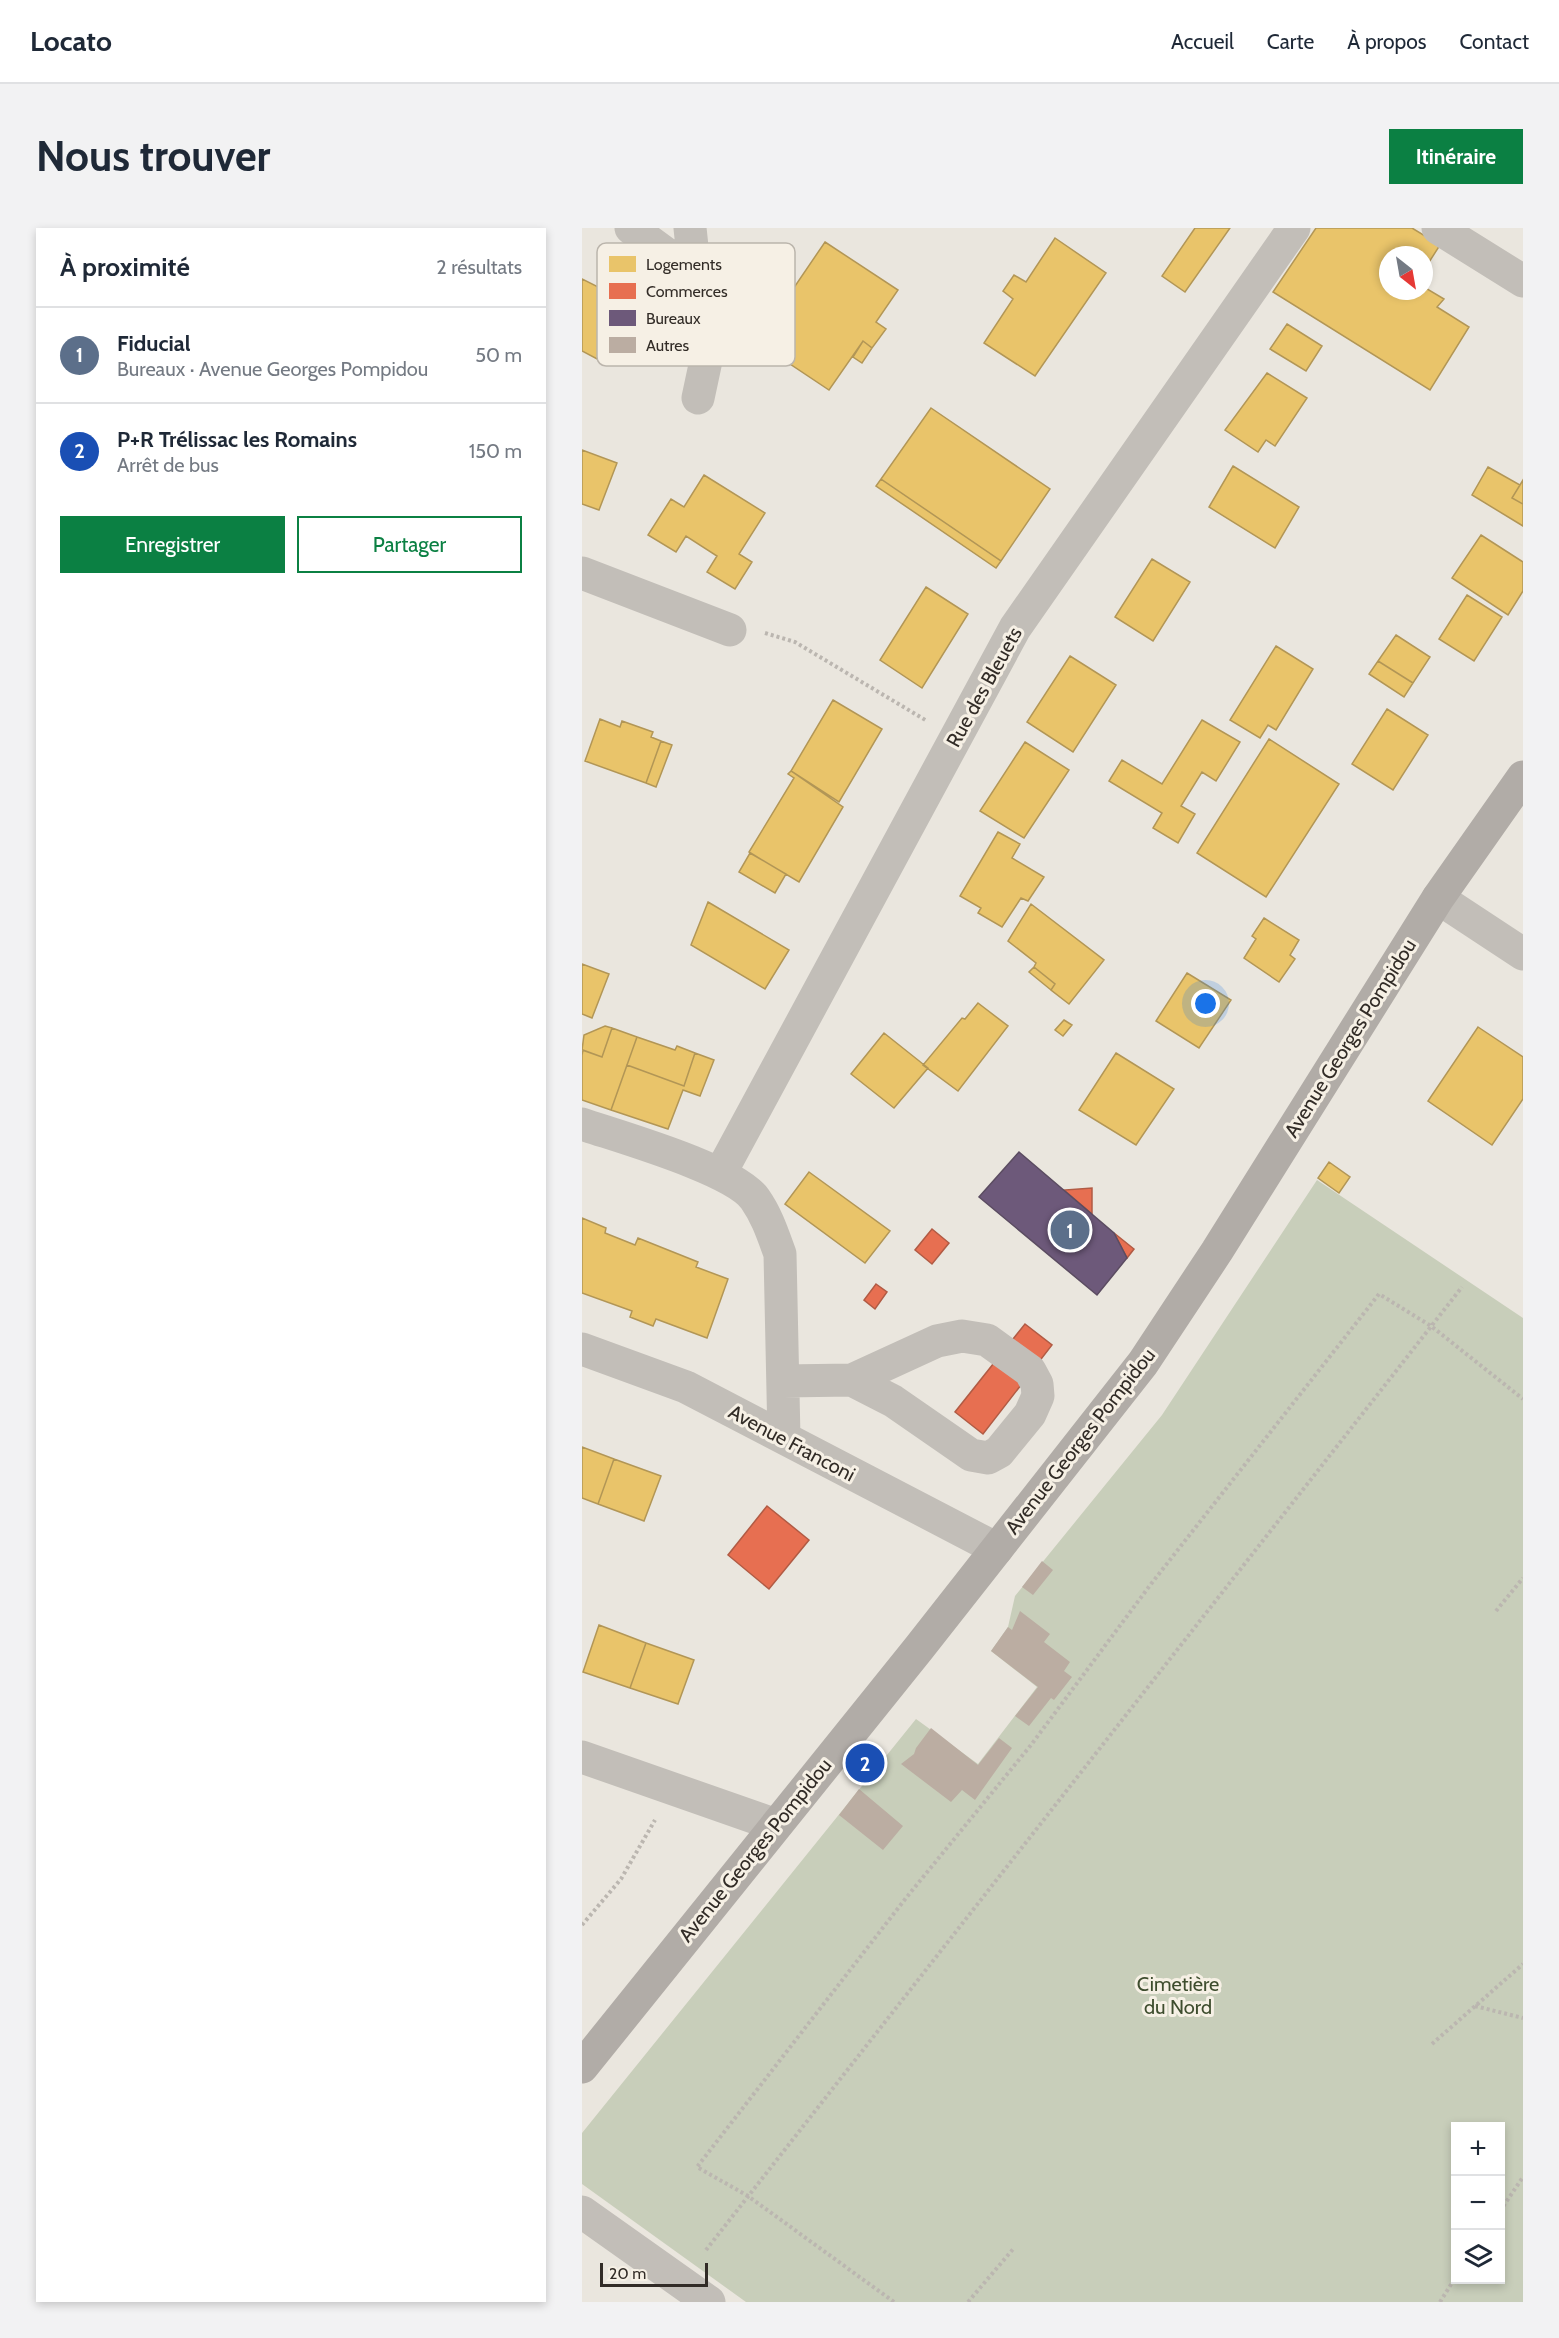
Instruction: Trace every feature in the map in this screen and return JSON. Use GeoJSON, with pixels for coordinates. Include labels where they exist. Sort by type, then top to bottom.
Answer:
{"type":"FeatureCollection","features":[{"type":"Feature","properties":{"kind":"main road","name":"Avenue Georges Pompidou"},"geometry":{"type":"LineString","coordinates":[[582,2067],[1143,1363],[1217,1251],[1438,898],[1523,777]]}},
{"type":"Feature","properties":{"kind":"street"},"geometry":{"type":"LineString","coordinates":[[631,228],[651,243]]}},
{"type":"Feature","properties":{"kind":"street"},"geometry":{"type":"LineString","coordinates":[[690,228],[692,243]]}},
{"type":"Feature","properties":{"kind":"street","name":"Rue des Bleuets"},"geometry":{"type":"LineString","coordinates":[[720,1174],[1015,628],[1294,228]]}},
{"type":"Feature","properties":{"kind":"street"},"geometry":{"type":"LineString","coordinates":[[1438,228],[1523,281]]}},
{"type":"Feature","properties":{"kind":"street"},"geometry":{"type":"LineString","coordinates":[[698,398],[705,366]]}},
{"type":"Feature","properties":{"kind":"street"},"geometry":{"type":"LineString","coordinates":[[582,573],[730,630]]}},
{"type":"Feature","properties":{"kind":"street"},"geometry":{"type":"LineString","coordinates":[[1438,898],[1523,954]]}},
{"type":"Feature","properties":{"kind":"street"},"geometry":{"type":"LineString","coordinates":[[582,1124],[720,1174],[754,1197],[771,1228],[780,1254],[784,1438]]}},
{"type":"Feature","properties":{"kind":"street"},"geometry":{"type":"LineString","coordinates":[[783,1381],[852,1380],[937,1341],[962,1336],[987,1340],[1030,1371],[1037,1384],[1038,1396],[1030,1414],[999,1452],[988,1458],[971,1455],[893,1401],[852,1380]]}},
{"type":"Feature","properties":{"kind":"street","name":"Avenue Franconi"},"geometry":{"type":"LineString","coordinates":[[582,1349],[686,1387],[997,1549]]}},
{"type":"Feature","properties":{"kind":"street"},"geometry":{"type":"LineString","coordinates":[[582,1757],[776,1825]]}},
{"type":"Feature","properties":{"kind":"street"},"geometry":{"type":"LineString","coordinates":[[582,2212],[709,2302]]}},
{"type":"Feature","properties":{"kind":"path"},"geometry":{"type":"LineString","coordinates":[[730,630],[749,628],[795,642],[956,738]]}},
{"type":"Feature","properties":{"kind":"path"},"geometry":{"type":"LineString","coordinates":[[706,2250],[1462,1287]]}},
{"type":"Feature","properties":{"kind":"path"},"geometry":{"type":"LineString","coordinates":[[894,2302],[748,2196],[697,2167],[906,1898],[1031,1744],[1166,1565],[1380,1294],[1431,1326],[1523,1399]]}},
{"type":"Feature","properties":{"kind":"path"},"geometry":{"type":"LineString","coordinates":[[1496,1611],[1523,1578]]}},
{"type":"Feature","properties":{"kind":"path"},"geometry":{"type":"LineString","coordinates":[[582,1925],[621,1879],[675,1790]]}},
{"type":"Feature","properties":{"kind":"path"},"geometry":{"type":"LineString","coordinates":[[1432,2044],[1523,1964]]}},
{"type":"Feature","properties":{"kind":"path"},"geometry":{"type":"LineString","coordinates":[[1475,2006],[1523,2018]]}},
{"type":"Feature","properties":{"kind":"path"},"geometry":{"type":"LineString","coordinates":[[1505,2204],[1523,2177]]}},
{"type":"Feature","properties":{"kind":"path"},"geometry":{"type":"LineString","coordinates":[[968,2302],[1014,2248]]}},
{"type":"Feature","properties":{"kind":"path"},"geometry":{"type":"LineString","coordinates":[[1440,2302],[1451,2284]]}},
{"type":"Feature","properties":{"kind":"green space","name":"Cimetière du Nord"},"geometry":{"type":"Polygon","coordinates":[[[1317,1180],[1523,1318],[1523,2302],[746,2302],[582,2184],[582,2133],[916,1719],[978,1764],[1037,1687],[991,1651],[1008,1627],[1015,1596],[1162,1415],[1317,1180]]]}},
{"type":"Feature","properties":{"kind":"building: Logements"},"geometry":{"type":"Polygon","coordinates":[[[1195,228],[1230,228],[1185,292],[1162,276],[1195,228]]]}},
{"type":"Feature","properties":{"kind":"building: Logements"},"geometry":{"type":"Polygon","coordinates":[[[1316,228],[1412,228],[1440,245],[1433,256],[1433,246],[1379,246],[1379,300],[1433,300],[1433,292],[1444,299],[1437,307],[1469,327],[1430,390],[1273,292],[1316,228]]]}},
{"type":"Feature","properties":{"kind":"building: Logements"},"geometry":{"type":"Polygon","coordinates":[[[1055,238],[1106,273],[1035,376],[984,343],[1013,299],[1003,291],[1014,275],[1026,282],[1055,238]]]}},
{"type":"Feature","properties":{"kind":"building: Logements"},"geometry":{"type":"Polygon","coordinates":[[[825,242],[898,290],[876,322],[886,329],[872,348],[863,341],[829,390],[793,366],[795,366],[795,286],[825,242]]]}},
{"type":"Feature","properties":{"kind":"building: Logements"},"geometry":{"type":"Polygon","coordinates":[[[582,279],[597,286],[597,359],[582,351],[582,279]]]}},
{"type":"Feature","properties":{"kind":"building: Logements"},"geometry":{"type":"Polygon","coordinates":[[[1287,324],[1322,346],[1306,371],[1270,349],[1287,324]]]}},
{"type":"Feature","properties":{"kind":"building: Logements"},"geometry":{"type":"Polygon","coordinates":[[[863,341],[872,348],[862,363],[853,357],[863,341]]]}},
{"type":"Feature","properties":{"kind":"building: Logements"},"geometry":{"type":"Polygon","coordinates":[[[1267,373],[1307,398],[1275,446],[1266,440],[1258,452],[1225,430],[1267,373]]]}},
{"type":"Feature","properties":{"kind":"building: Logements"},"geometry":{"type":"Polygon","coordinates":[[[931,408],[1050,489],[1001,561],[881,479],[931,408]]]}},
{"type":"Feature","properties":{"kind":"building: Logements"},"geometry":{"type":"Polygon","coordinates":[[[582,450],[617,463],[599,510],[582,504],[582,450]]]}},
{"type":"Feature","properties":{"kind":"building: Logements"},"geometry":{"type":"Polygon","coordinates":[[[1233,466],[1299,507],[1275,548],[1209,507],[1233,466]]]}},
{"type":"Feature","properties":{"kind":"building: Logements"},"geometry":{"type":"Polygon","coordinates":[[[1488,467],[1520,485],[1512,498],[1523,504],[1523,526],[1472,495],[1488,467]]]}},
{"type":"Feature","properties":{"kind":"building: Logements"},"geometry":{"type":"Polygon","coordinates":[[[704,475],[765,513],[739,554],[752,562],[735,589],[707,572],[717,556],[686,536],[676,552],[648,535],[671,499],[684,507],[704,475]]]}},
{"type":"Feature","properties":{"kind":"building: Logements"},"geometry":{"type":"Polygon","coordinates":[[[881,479],[1001,561],[996,568],[876,486],[881,479]]]}},
{"type":"Feature","properties":{"kind":"building: Logements"},"geometry":{"type":"Polygon","coordinates":[[[1523,480],[1523,504],[1512,498],[1523,480]]]}},
{"type":"Feature","properties":{"kind":"building: Logements"},"geometry":{"type":"Polygon","coordinates":[[[1481,535],[1523,562],[1523,591],[1508,615],[1452,578],[1481,535]]]}},
{"type":"Feature","properties":{"kind":"building: Logements"},"geometry":{"type":"Polygon","coordinates":[[[1152,559],[1190,582],[1153,641],[1115,617],[1152,559]]]}},
{"type":"Feature","properties":{"kind":"building: Logements"},"geometry":{"type":"Polygon","coordinates":[[[926,587],[968,614],[922,688],[880,660],[926,587]]]}},
{"type":"Feature","properties":{"kind":"building: Logements"},"geometry":{"type":"Polygon","coordinates":[[[1467,595],[1502,617],[1474,661],[1439,639],[1467,595]]]}},
{"type":"Feature","properties":{"kind":"building: Logements"},"geometry":{"type":"Polygon","coordinates":[[[1396,635],[1430,657],[1413,683],[1378,661],[1396,635]]]}},
{"type":"Feature","properties":{"kind":"building: Logements"},"geometry":{"type":"Polygon","coordinates":[[[1276,646],[1313,669],[1276,730],[1268,725],[1260,738],[1230,720],[1276,646]]]}},
{"type":"Feature","properties":{"kind":"building: Logements"},"geometry":{"type":"Polygon","coordinates":[[[1070,656],[1116,685],[1073,752],[1027,722],[1070,656]]]}},
{"type":"Feature","properties":{"kind":"building: Logements"},"geometry":{"type":"Polygon","coordinates":[[[1378,661],[1413,683],[1404,697],[1369,674],[1378,661]]]}},
{"type":"Feature","properties":{"kind":"building: Logements"},"geometry":{"type":"Polygon","coordinates":[[[833,700],[882,729],[839,802],[791,771],[833,700]]]}},
{"type":"Feature","properties":{"kind":"building: Logements"},"geometry":{"type":"Polygon","coordinates":[[[1387,709],[1428,735],[1393,790],[1352,764],[1387,709]]]}},
{"type":"Feature","properties":{"kind":"building: Logements"},"geometry":{"type":"Polygon","coordinates":[[[600,719],[620,727],[622,721],[653,732],[651,737],[661,741],[646,783],[585,761],[600,719]]]}},
{"type":"Feature","properties":{"kind":"building: Logements"},"geometry":{"type":"Polygon","coordinates":[[[1202,720],[1240,742],[1216,781],[1202,772],[1181,806],[1195,814],[1178,843],[1153,828],[1162,813],[1109,781],[1122,760],[1162,784],[1202,720]]]}},
{"type":"Feature","properties":{"kind":"building: Logements"},"geometry":{"type":"Polygon","coordinates":[[[1269,739],[1339,784],[1266,897],[1197,853],[1269,739]]]}},
{"type":"Feature","properties":{"kind":"building: Logements"},"geometry":{"type":"Polygon","coordinates":[[[661,741],[672,745],[656,787],[646,783],[661,741]]]}},
{"type":"Feature","properties":{"kind":"building: Logements"},"geometry":{"type":"Polygon","coordinates":[[[1025,742],[1069,770],[1024,838],[980,811],[1025,742]]]}},
{"type":"Feature","properties":{"kind":"building: Logements"},"geometry":{"type":"Polygon","coordinates":[[[791,771],[843,807],[799,882],[749,852],[794,778],[788,774],[791,771]]]}},
{"type":"Feature","properties":{"kind":"building: Logements"},"geometry":{"type":"Polygon","coordinates":[[[998,832],[1020,844],[1012,858],[1044,877],[1028,901],[1021,898],[1002,927],[978,913],[981,908],[960,896],[998,832]]]}},
{"type":"Feature","properties":{"kind":"building: Logements"},"geometry":{"type":"Polygon","coordinates":[[[750,853],[786,874],[775,893],[739,872],[750,853]]]}},
{"type":"Feature","properties":{"kind":"building: Logements"},"geometry":{"type":"Polygon","coordinates":[[[708,902],[789,950],[765,989],[691,945],[708,902]]]}},
{"type":"Feature","properties":{"kind":"building: Logements"},"geometry":{"type":"Polygon","coordinates":[[[1031,904],[1104,960],[1069,1004],[1051,990],[1055,984],[1034,967],[1036,963],[1008,941],[1031,904]]]}},
{"type":"Feature","properties":{"kind":"building: Logements"},"geometry":{"type":"Polygon","coordinates":[[[1264,918],[1299,940],[1290,955],[1295,959],[1279,982],[1244,958],[1256,939],[1252,936],[1264,918]]]}},
{"type":"Feature","properties":{"kind":"building: Logements"},"geometry":{"type":"Polygon","coordinates":[[[582,964],[609,974],[592,1018],[582,1014],[582,964]]]}},
{"type":"Feature","properties":{"kind":"building: Logements"},"geometry":{"type":"Polygon","coordinates":[[[1034,967],[1055,984],[1051,990],[1029,972],[1034,967]]]}},
{"type":"Feature","properties":{"kind":"building: Logements"},"geometry":{"type":"Polygon","coordinates":[[[1187,973],[1231,1000],[1199,1048],[1156,1021],[1187,973]]]}},
{"type":"Feature","properties":{"kind":"building: Logements"},"geometry":{"type":"Polygon","coordinates":[[[978,1003],[1008,1026],[958,1091],[923,1065],[962,1018],[965,1019],[978,1003]]]}},
{"type":"Feature","properties":{"kind":"building: Logements"},"geometry":{"type":"Polygon","coordinates":[[[1064,1020],[1072,1025],[1063,1036],[1055,1030],[1064,1020]]]}},
{"type":"Feature","properties":{"kind":"building: Logements"},"geometry":{"type":"Polygon","coordinates":[[[605,1026],[612,1028],[602,1057],[582,1050],[584,1035],[605,1026]]]}},
{"type":"Feature","properties":{"kind":"building: Logements"},"geometry":{"type":"Polygon","coordinates":[[[1478,1027],[1523,1057],[1523,1099],[1492,1145],[1428,1101],[1478,1027]]]}},
{"type":"Feature","properties":{"kind":"building: Logements"},"geometry":{"type":"Polygon","coordinates":[[[612,1028],[637,1037],[611,1110],[582,1100],[582,1055],[583,1050],[602,1057],[612,1028]]]}},
{"type":"Feature","properties":{"kind":"building: Logements"},"geometry":{"type":"Polygon","coordinates":[[[884,1033],[928,1068],[894,1108],[851,1074],[884,1033]]]}},
{"type":"Feature","properties":{"kind":"building: Logements"},"geometry":{"type":"Polygon","coordinates":[[[637,1037],[675,1050],[677,1046],[695,1053],[684,1086],[627,1065],[637,1037]]]}},
{"type":"Feature","properties":{"kind":"building: Logements"},"geometry":{"type":"Polygon","coordinates":[[[695,1053],[714,1060],[700,1096],[683,1090],[668,1129],[611,1110],[627,1065],[684,1086],[695,1053]]]}},
{"type":"Feature","properties":{"kind":"building: Logements"},"geometry":{"type":"Polygon","coordinates":[[[1116,1053],[1174,1089],[1136,1145],[1079,1110],[1116,1053]]]}},
{"type":"Feature","properties":{"kind":"building: Logements"},"geometry":{"type":"Polygon","coordinates":[[[1329,1162],[1350,1177],[1339,1193],[1318,1178],[1329,1162]]]}},
{"type":"Feature","properties":{"kind":"building: Logements"},"geometry":{"type":"Polygon","coordinates":[[[809,1172],[890,1231],[865,1263],[785,1204],[809,1172]]]}},
{"type":"Feature","properties":{"kind":"building: Logements"},"geometry":{"type":"Polygon","coordinates":[[[582,1218],[606,1228],[605,1233],[635,1245],[638,1238],[698,1262],[696,1267],[728,1279],[707,1338],[656,1319],[653,1326],[630,1317],[632,1311],[582,1293],[582,1218]]]}},
{"type":"Feature","properties":{"kind":"building: Logements"},"geometry":{"type":"Polygon","coordinates":[[[582,1447],[614,1459],[598,1504],[582,1498],[582,1447]]]}},
{"type":"Feature","properties":{"kind":"building: Logements"},"geometry":{"type":"Polygon","coordinates":[[[614,1459],[661,1476],[644,1521],[598,1504],[614,1459]]]}},
{"type":"Feature","properties":{"kind":"building: Logements"},"geometry":{"type":"Polygon","coordinates":[[[599,1625],[646,1643],[630,1688],[583,1672],[599,1625]]]}},
{"type":"Feature","properties":{"kind":"building: Logements"},"geometry":{"type":"Polygon","coordinates":[[[646,1643],[694,1660],[678,1704],[630,1688],[646,1643]]]}},
{"type":"Feature","properties":{"kind":"building: Commerces"},"geometry":{"type":"Polygon","coordinates":[[[1092,1188],[1092,1214],[1064,1190],[1092,1188]]]}},
{"type":"Feature","properties":{"kind":"building: Commerces"},"geometry":{"type":"Polygon","coordinates":[[[932,1229],[949,1243],[932,1264],[915,1250],[932,1229]]]}},
{"type":"Feature","properties":{"kind":"building: Commerces"},"geometry":{"type":"Polygon","coordinates":[[[1114,1233],[1134,1249],[1127,1258],[1114,1233]]]}},
{"type":"Feature","properties":{"kind":"building: Commerces"},"geometry":{"type":"Polygon","coordinates":[[[876,1284],[887,1292],[875,1309],[864,1300],[876,1284]]]}},
{"type":"Feature","properties":{"kind":"building: Commerces"},"geometry":{"type":"Polygon","coordinates":[[[1025,1324],[1052,1345],[983,1434],[955,1412],[1025,1324]]]}},
{"type":"Feature","properties":{"kind":"building: Commerces"},"geometry":{"type":"Polygon","coordinates":[[[767,1506],[809,1540],[769,1589],[728,1555],[767,1506]]]}},
{"type":"Feature","properties":{"kind":"building: Bureaux"},"geometry":{"type":"Polygon","coordinates":[[[1019,1152],[1114,1233],[1127,1258],[1097,1295],[979,1197],[1019,1152]]]}},
{"type":"Feature","properties":{"kind":"building: Autres"},"geometry":{"type":"Polygon","coordinates":[[[1042,1561],[1053,1570],[1033,1595],[1022,1587],[1042,1561]]]}},
{"type":"Feature","properties":{"kind":"building: Autres"},"geometry":{"type":"Polygon","coordinates":[[[1020,1611],[1050,1634],[1044,1642],[1070,1662],[1064,1671],[1072,1677],[1054,1700],[1051,1698],[1029,1726],[1015,1716],[1038,1687],[991,1651],[1008,1627],[1012,1630],[1020,1611]]]}},
{"type":"Feature","properties":{"kind":"building: Autres"},"geometry":{"type":"Polygon","coordinates":[[[931,1728],[978,1765],[999,1738],[1012,1748],[975,1800],[962,1790],[951,1802],[901,1764],[914,1754],[931,1728]]]}},
{"type":"Feature","properties":{"kind":"building: Autres"},"geometry":{"type":"Polygon","coordinates":[[[859,1789],[903,1826],[883,1850],[839,1815],[859,1789]]]}},
{"type":"Feature","properties":{"kind":"place","name":"Fiducial"},"geometry":{"type":"Point","coordinates":[1070,1230]}},
{"type":"Feature","properties":{"kind":"place","name":"P+R Trélissac les Romains"},"geometry":{"type":"Point","coordinates":[865,1763]}}]}
